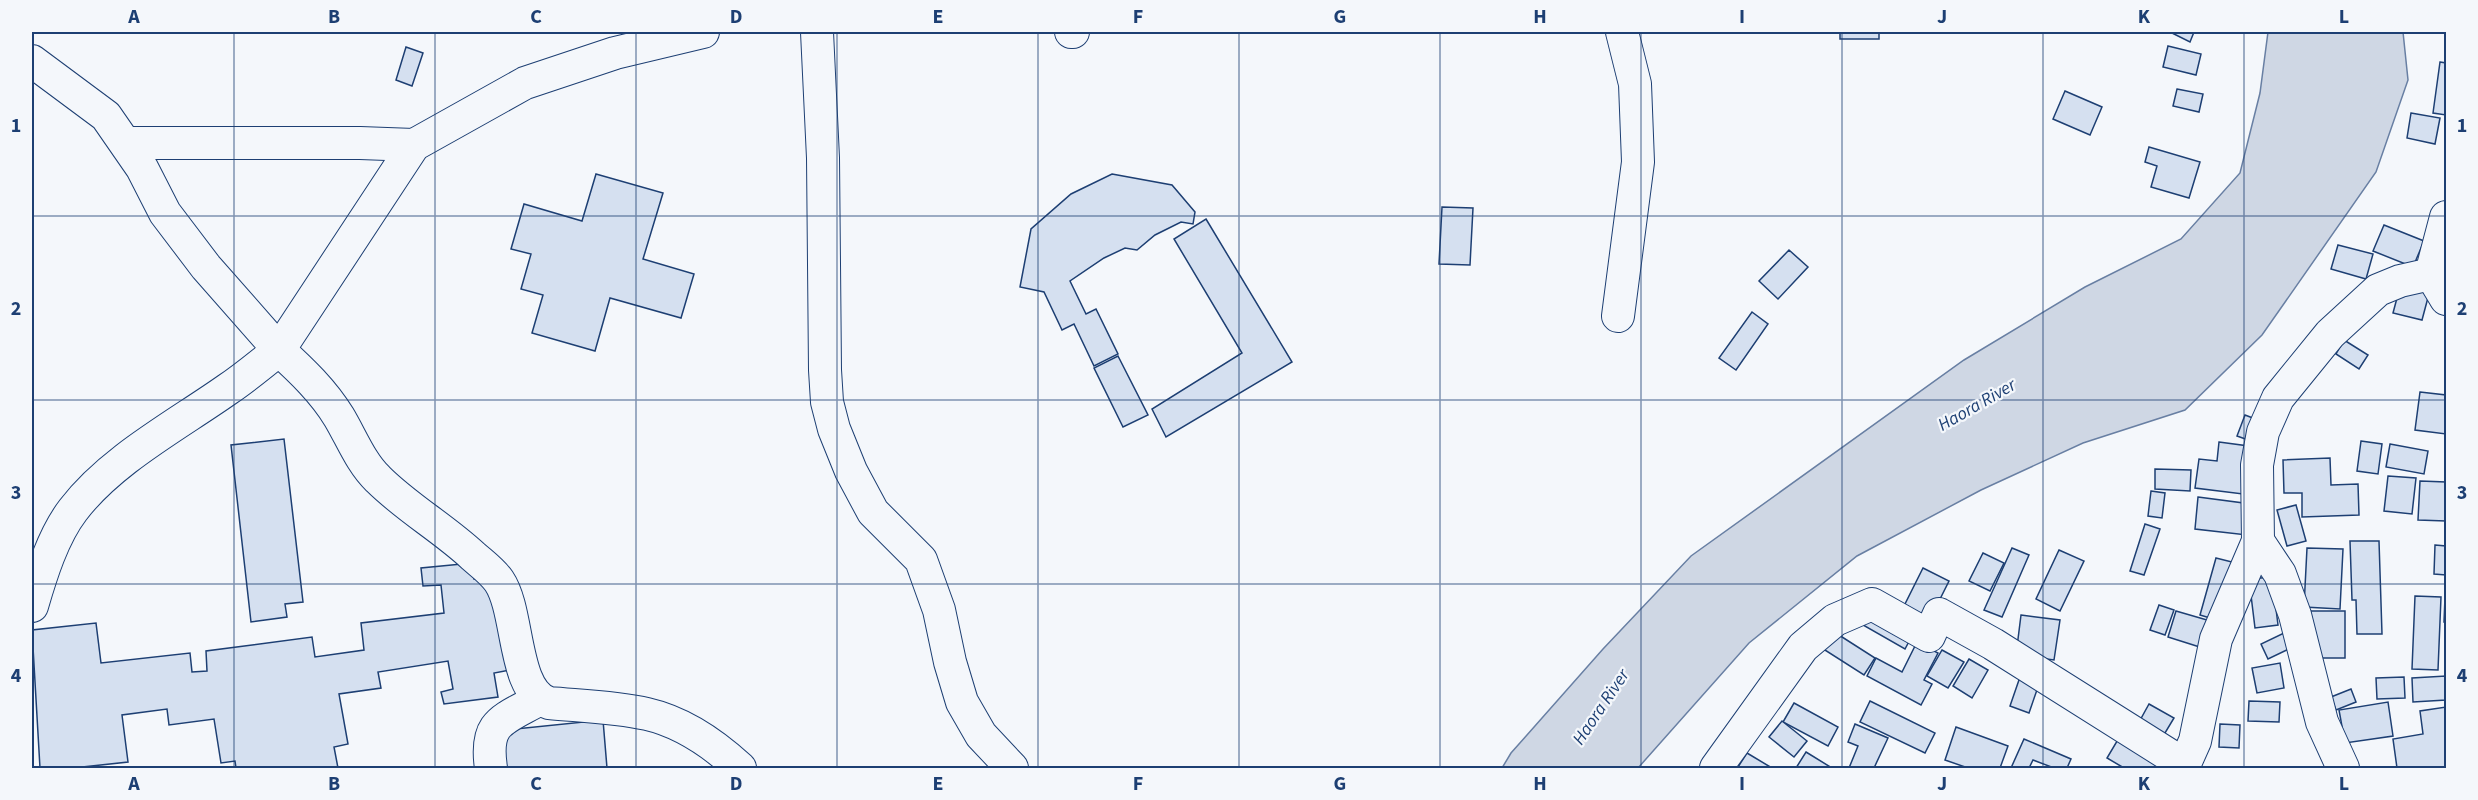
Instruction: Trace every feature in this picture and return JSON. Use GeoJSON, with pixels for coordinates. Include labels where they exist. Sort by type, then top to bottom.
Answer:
{"type":"FeatureCollection","features":[{"type":"Feature","properties":{"kind":"street"},"geometry":{"type":"LineString","coordinates":[[32,606],[39,582],[71,512],[90,490],[124,462],[231,388],[279,350],[414,146],[525,83],[615,53],[703,32]]}},
{"type":"Feature","properties":{"kind":"street"},"geometry":{"type":"LineString","coordinates":[[817,32],[823,169],[826,391],[834,429],[851,471],[873,512],[921,560],[939,610],[950,662],[962,702],[981,735],[1012,768]]}},
{"type":"Feature","properties":{"kind":"street"},"geometry":{"type":"LineString","coordinates":[[1618,316],[1638,162],[1635,84],[1622,32]]}},
{"type":"Feature","properties":{"kind":"street"},"geometry":{"type":"LineString","coordinates":[[32,61],[106,116],[142,168],[165,213],[206,267],[279,350],[313,381],[338,415],[375,477],[400,500],[449,534],[500,582],[532,692],[549,703],[647,714],[672,722],[694,734],[740,768]]}},
{"type":"Feature","properties":{"kind":"street"},"geometry":{"type":"LineString","coordinates":[[126,143],[360,143],[414,146]]}},
{"type":"Feature","properties":{"kind":"street"},"geometry":{"type":"LineString","coordinates":[[1716,768],[1803,647],[1835,620],[1872,604],[1929,636],[1939,614],[1993,645],[2184,767],[2195,741],[2216,639],[2258,541],[2257,465],[2263,432],[2278,398],[2330,334],[2378,290],[2400,281],[2439,286],[2446,217]]}},
{"type":"Feature","properties":{"kind":"street"},"geometry":{"type":"LineString","coordinates":[[2258,541],[2280,574],[2295,615],[2322,722],[2343,768]]}},
{"type":"Feature","properties":{"kind":"street"},"geometry":{"type":"LineString","coordinates":[[492,768],[488,747],[497,724],[540,699]]}},
{"type":"Feature","properties":{"kind":"water","name":"Haora River"},"geometry":{"type":"Polygon","coordinates":[[[2268,32],[2403,32],[2408,80],[2376,172],[2262,335],[2185,410],[2083,443],[1981,490],[1857,556],[1749,643],[1638,768],[1502,768],[1511,753],[1603,649],[1691,556],[1964,360],[2085,287],[2181,239],[2240,173],[2260,93],[2268,32]]]}},
{"type":"Feature","properties":{"kind":"building"},"geometry":{"type":"Polygon","coordinates":[[[1840,32],[1879,32],[1879,39],[1840,39],[1840,32]]]}},
{"type":"Feature","properties":{"kind":"building"},"geometry":{"type":"Polygon","coordinates":[[[2170,32],[2194,32],[2190,42],[2170,32]]]}},
{"type":"Feature","properties":{"kind":"building"},"geometry":{"type":"Polygon","coordinates":[[[2168,46],[2201,54],[2196,75],[2163,67],[2168,46]]]}},
{"type":"Feature","properties":{"kind":"building"},"geometry":{"type":"Polygon","coordinates":[[[406,47],[423,53],[412,86],[396,80],[406,47]]]}},
{"type":"Feature","properties":{"kind":"building"},"geometry":{"type":"Polygon","coordinates":[[[2440,62],[2446,63],[2446,115],[2433,113],[2440,62]]]}},
{"type":"Feature","properties":{"kind":"building"},"geometry":{"type":"Polygon","coordinates":[[[2177,89],[2203,94],[2199,112],[2173,106],[2177,89]]]}},
{"type":"Feature","properties":{"kind":"building"},"geometry":{"type":"Polygon","coordinates":[[[2065,91],[2102,107],[2090,135],[2053,119],[2065,91]]]}},
{"type":"Feature","properties":{"kind":"building"},"geometry":{"type":"Polygon","coordinates":[[[2411,113],[2440,118],[2435,144],[2407,138],[2411,113]]]}},
{"type":"Feature","properties":{"kind":"building"},"geometry":{"type":"Polygon","coordinates":[[[2149,147],[2200,162],[2189,198],[2151,187],[2157,166],[2145,162],[2149,147]]]}},
{"type":"Feature","properties":{"kind":"building"},"geometry":{"type":"Polygon","coordinates":[[[596,174],[663,193],[643,259],[694,274],[681,318],[610,298],[595,351],[532,333],[543,295],[521,289],[531,254],[511,249],[524,204],[582,221],[596,174]]]}},
{"type":"Feature","properties":{"kind":"building"},"geometry":{"type":"Polygon","coordinates":[[[1112,174],[1172,185],[1195,212],[1193,224],[1181,222],[1155,235],[1137,250],[1125,248],[1104,258],[1070,281],[1086,314],[1096,309],[1118,354],[1094,366],[1074,324],[1062,330],[1044,292],[1020,287],[1031,229],[1071,194],[1112,174]]]}},
{"type":"Feature","properties":{"kind":"building"},"geometry":{"type":"Polygon","coordinates":[[[1442,207],[1473,208],[1470,265],[1439,264],[1442,207]]]}},
{"type":"Feature","properties":{"kind":"building"},"geometry":{"type":"Polygon","coordinates":[[[1206,219],[1292,362],[1166,437],[1152,409],[1242,353],[1174,239],[1206,219]]]}},
{"type":"Feature","properties":{"kind":"building"},"geometry":{"type":"Polygon","coordinates":[[[2384,225],[2424,241],[2413,267],[2373,251],[2384,225]]]}},
{"type":"Feature","properties":{"kind":"building"},"geometry":{"type":"Polygon","coordinates":[[[2338,245],[2373,254],[2366,279],[2331,269],[2338,245]]]}},
{"type":"Feature","properties":{"kind":"building"},"geometry":{"type":"Polygon","coordinates":[[[1789,250],[1808,267],[1778,299],[1759,281],[1789,250]]]}},
{"type":"Feature","properties":{"kind":"building"},"geometry":{"type":"Polygon","coordinates":[[[2401,283],[2430,290],[2422,320],[2393,313],[2401,283]]]}},
{"type":"Feature","properties":{"kind":"building"},"geometry":{"type":"Polygon","coordinates":[[[1752,312],[1768,324],[1736,370],[1719,358],[1752,312]]]}},
{"type":"Feature","properties":{"kind":"building"},"geometry":{"type":"Polygon","coordinates":[[[2344,340],[2368,355],[2359,369],[2336,354],[2344,340]]]}},
{"type":"Feature","properties":{"kind":"building"},"geometry":{"type":"Polygon","coordinates":[[[1118,356],[1148,415],[1123,427],[1094,368],[1118,356]]]}},
{"type":"Feature","properties":{"kind":"building"},"geometry":{"type":"Polygon","coordinates":[[[2420,392],[2446,395],[2446,434],[2415,430],[2420,392]]]}},
{"type":"Feature","properties":{"kind":"building"},"geometry":{"type":"Polygon","coordinates":[[[2245,415],[2258,420],[2251,441],[2237,436],[2245,415]]]}},
{"type":"Feature","properties":{"kind":"building"},"geometry":{"type":"Polygon","coordinates":[[[284,439],[303,602],[285,604],[287,617],[251,622],[231,445],[284,439]]]}},
{"type":"Feature","properties":{"kind":"building"},"geometry":{"type":"Polygon","coordinates":[[[2361,441],[2382,444],[2378,474],[2357,471],[2361,441]]]}},
{"type":"Feature","properties":{"kind":"building"},"geometry":{"type":"Polygon","coordinates":[[[2219,442],[2256,447],[2251,495],[2195,488],[2199,459],[2217,461],[2219,442]]]}},
{"type":"Feature","properties":{"kind":"building"},"geometry":{"type":"Polygon","coordinates":[[[2390,444],[2428,451],[2424,474],[2386,467],[2390,444]]]}},
{"type":"Feature","properties":{"kind":"building"},"geometry":{"type":"Polygon","coordinates":[[[2330,458],[2331,485],[2358,484],[2359,515],[2302,517],[2302,493],[2284,493],[2283,460],[2330,458]]]}},
{"type":"Feature","properties":{"kind":"building"},"geometry":{"type":"Polygon","coordinates":[[[2155,469],[2191,470],[2190,491],[2155,489],[2155,469]]]}},
{"type":"Feature","properties":{"kind":"building"},"geometry":{"type":"Polygon","coordinates":[[[2388,476],[2416,478],[2412,514],[2384,511],[2388,476]]]}},
{"type":"Feature","properties":{"kind":"building"},"geometry":{"type":"Polygon","coordinates":[[[2420,481],[2446,482],[2446,521],[2418,520],[2420,481]]]}},
{"type":"Feature","properties":{"kind":"building"},"geometry":{"type":"Polygon","coordinates":[[[2151,491],[2165,493],[2162,518],[2148,516],[2151,491]]]}},
{"type":"Feature","properties":{"kind":"building"},"geometry":{"type":"Polygon","coordinates":[[[2198,497],[2251,504],[2247,535],[2195,529],[2198,497]]]}},
{"type":"Feature","properties":{"kind":"building"},"geometry":{"type":"Polygon","coordinates":[[[2296,505],[2306,541],[2287,546],[2277,510],[2296,505]]]}},
{"type":"Feature","properties":{"kind":"building"},"geometry":{"type":"Polygon","coordinates":[[[2145,524],[2160,529],[2144,575],[2130,571],[2145,524]]]}},
{"type":"Feature","properties":{"kind":"building"},"geometry":{"type":"Polygon","coordinates":[[[2350,541],[2379,541],[2382,634],[2357,634],[2356,600],[2352,600],[2350,541]]]}},
{"type":"Feature","properties":{"kind":"building"},"geometry":{"type":"Polygon","coordinates":[[[2435,545],[2446,546],[2446,575],[2434,574],[2435,545]]]}},
{"type":"Feature","properties":{"kind":"building"},"geometry":{"type":"Polygon","coordinates":[[[2012,548],[2029,555],[2002,617],[1984,610],[2012,548]]]}},
{"type":"Feature","properties":{"kind":"building"},"geometry":{"type":"Polygon","coordinates":[[[2307,548],[2343,549],[2340,609],[2304,607],[2307,548]]]}},
{"type":"Feature","properties":{"kind":"building"},"geometry":{"type":"Polygon","coordinates":[[[2059,550],[2084,561],[2060,611],[2036,599],[2059,550]]]}},
{"type":"Feature","properties":{"kind":"building"},"geometry":{"type":"Polygon","coordinates":[[[1983,553],[2004,563],[1990,591],[1969,581],[1983,553]]]}},
{"type":"Feature","properties":{"kind":"building"},"geometry":{"type":"Polygon","coordinates":[[[2216,558],[2236,563],[2220,621],[2200,615],[2216,558]]]}},
{"type":"Feature","properties":{"kind":"building"},"geometry":{"type":"Polygon","coordinates":[[[472,563],[474,579],[492,578],[510,670],[494,673],[498,697],[444,704],[441,692],[453,689],[448,661],[378,672],[381,688],[339,694],[348,744],[334,747],[338,768],[236,768],[235,761],[221,763],[214,719],[169,725],[167,709],[122,715],[128,762],[73,768],[40,768],[32,630],[96,623],[101,663],[190,653],[192,672],[207,671],[206,651],[312,637],[315,657],[364,650],[361,623],[444,613],[441,585],[423,586],[421,568],[472,563]]]}},
{"type":"Feature","properties":{"kind":"building"},"geometry":{"type":"Polygon","coordinates":[[[1923,568],[1949,581],[1926,627],[1900,614],[1923,568]]]}},
{"type":"Feature","properties":{"kind":"building"},"geometry":{"type":"Polygon","coordinates":[[[2272,577],[2278,625],[2255,628],[2249,579],[2272,577]]]}},
{"type":"Feature","properties":{"kind":"building"},"geometry":{"type":"Polygon","coordinates":[[[2415,596],[2441,597],[2438,670],[2412,669],[2415,596]]]}},
{"type":"Feature","properties":{"kind":"building"},"geometry":{"type":"Polygon","coordinates":[[[2445,597],[2446,622],[2444,622],[2445,597]]]}},
{"type":"Feature","properties":{"kind":"building"},"geometry":{"type":"Polygon","coordinates":[[[2159,605],[2174,610],[2165,635],[2150,630],[2159,605]]]}},
{"type":"Feature","properties":{"kind":"building"},"geometry":{"type":"Polygon","coordinates":[[[1872,608],[1914,632],[1905,649],[1863,625],[1872,608]]]}},
{"type":"Feature","properties":{"kind":"building"},"geometry":{"type":"Polygon","coordinates":[[[2176,611],[2214,622],[2206,649],[2168,637],[2176,611]]]}},
{"type":"Feature","properties":{"kind":"building"},"geometry":{"type":"Polygon","coordinates":[[[2309,611],[2345,611],[2345,658],[2309,658],[2309,611]]]}},
{"type":"Feature","properties":{"kind":"building"},"geometry":{"type":"Polygon","coordinates":[[[2021,615],[2060,620],[2054,660],[2016,655],[2021,615]]]}},
{"type":"Feature","properties":{"kind":"building"},"geometry":{"type":"Polygon","coordinates":[[[1828,628],[1875,658],[1864,675],[1817,645],[1828,628]]]}},
{"type":"Feature","properties":{"kind":"building"},"geometry":{"type":"Polygon","coordinates":[[[2284,633],[2291,648],[2268,659],[2261,644],[2284,633]]]}},
{"type":"Feature","properties":{"kind":"building"},"geometry":{"type":"Polygon","coordinates":[[[1917,642],[1938,653],[1924,680],[1932,684],[1921,705],[1867,676],[1876,658],[1902,672],[1917,642]]]}},
{"type":"Feature","properties":{"kind":"building"},"geometry":{"type":"Polygon","coordinates":[[[1942,650],[1964,662],[1948,688],[1927,676],[1942,650]]]}},
{"type":"Feature","properties":{"kind":"building"},"geometry":{"type":"Polygon","coordinates":[[[1969,659],[1988,670],[1972,698],[1953,686],[1969,659]]]}},
{"type":"Feature","properties":{"kind":"building"},"geometry":{"type":"Polygon","coordinates":[[[2280,663],[2284,688],[2257,693],[2252,668],[2280,663]]]}},
{"type":"Feature","properties":{"kind":"building"},"geometry":{"type":"Polygon","coordinates":[[[2446,676],[2446,700],[2413,702],[2412,678],[2446,676]]]}},
{"type":"Feature","properties":{"kind":"building"},"geometry":{"type":"Polygon","coordinates":[[[2020,677],[2039,684],[2029,713],[2010,706],[2020,677]]]}},
{"type":"Feature","properties":{"kind":"building"},"geometry":{"type":"Polygon","coordinates":[[[2404,677],[2405,698],[2377,699],[2376,678],[2404,677]]]}},
{"type":"Feature","properties":{"kind":"building"},"geometry":{"type":"Polygon","coordinates":[[[2351,689],[2356,702],[2336,710],[2331,697],[2351,689]]]}},
{"type":"Feature","properties":{"kind":"building"},"geometry":{"type":"Polygon","coordinates":[[[1870,701],[1935,733],[1925,753],[1860,722],[1870,701]]]}},
{"type":"Feature","properties":{"kind":"building"},"geometry":{"type":"Polygon","coordinates":[[[2249,701],[2280,702],[2279,722],[2248,721],[2249,701]]]}},
{"type":"Feature","properties":{"kind":"building"},"geometry":{"type":"Polygon","coordinates":[[[2388,702],[2393,736],[2345,743],[2339,710],[2388,702]]]}},
{"type":"Feature","properties":{"kind":"building"},"geometry":{"type":"Polygon","coordinates":[[[1794,703],[1838,727],[1828,746],[1783,722],[1794,703]]]}},
{"type":"Feature","properties":{"kind":"building"},"geometry":{"type":"Polygon","coordinates":[[[2149,704],[2174,718],[2162,738],[2138,724],[2149,704]]]}},
{"type":"Feature","properties":{"kind":"building"},"geometry":{"type":"Polygon","coordinates":[[[2446,707],[2446,768],[2397,768],[2393,739],[2423,734],[2420,711],[2446,707]]]}},
{"type":"Feature","properties":{"kind":"building"},"geometry":{"type":"Polygon","coordinates":[[[603,720],[607,768],[499,768],[496,731],[603,720]]]}},
{"type":"Feature","properties":{"kind":"building"},"geometry":{"type":"Polygon","coordinates":[[[1782,721],[1807,741],[1794,757],[1769,737],[1782,721]]]}},
{"type":"Feature","properties":{"kind":"building"},"geometry":{"type":"Polygon","coordinates":[[[1855,724],[1888,738],[1874,768],[1849,768],[1858,746],[1848,742],[1855,724]]]}},
{"type":"Feature","properties":{"kind":"building"},"geometry":{"type":"Polygon","coordinates":[[[2220,724],[2240,725],[2239,748],[2219,747],[2220,724]]]}},
{"type":"Feature","properties":{"kind":"building"},"geometry":{"type":"Polygon","coordinates":[[[1956,727],[2008,746],[2000,768],[1968,768],[1945,760],[1956,727]]]}},
{"type":"Feature","properties":{"kind":"building"},"geometry":{"type":"Polygon","coordinates":[[[2123,731],[2162,756],[2155,768],[2124,768],[2107,758],[2123,731]]]}},
{"type":"Feature","properties":{"kind":"building"},"geometry":{"type":"Polygon","coordinates":[[[2024,739],[2071,759],[2067,768],[2054,768],[2033,760],[2029,768],[2011,768],[2024,739]]]}},
{"type":"Feature","properties":{"kind":"building"},"geometry":{"type":"Polygon","coordinates":[[[1806,752],[1832,768],[1796,768],[1806,752]]]}},
{"type":"Feature","properties":{"kind":"building"},"geometry":{"type":"Polygon","coordinates":[[[1747,753],[1772,768],[1738,767],[1747,753]]]}}]}
